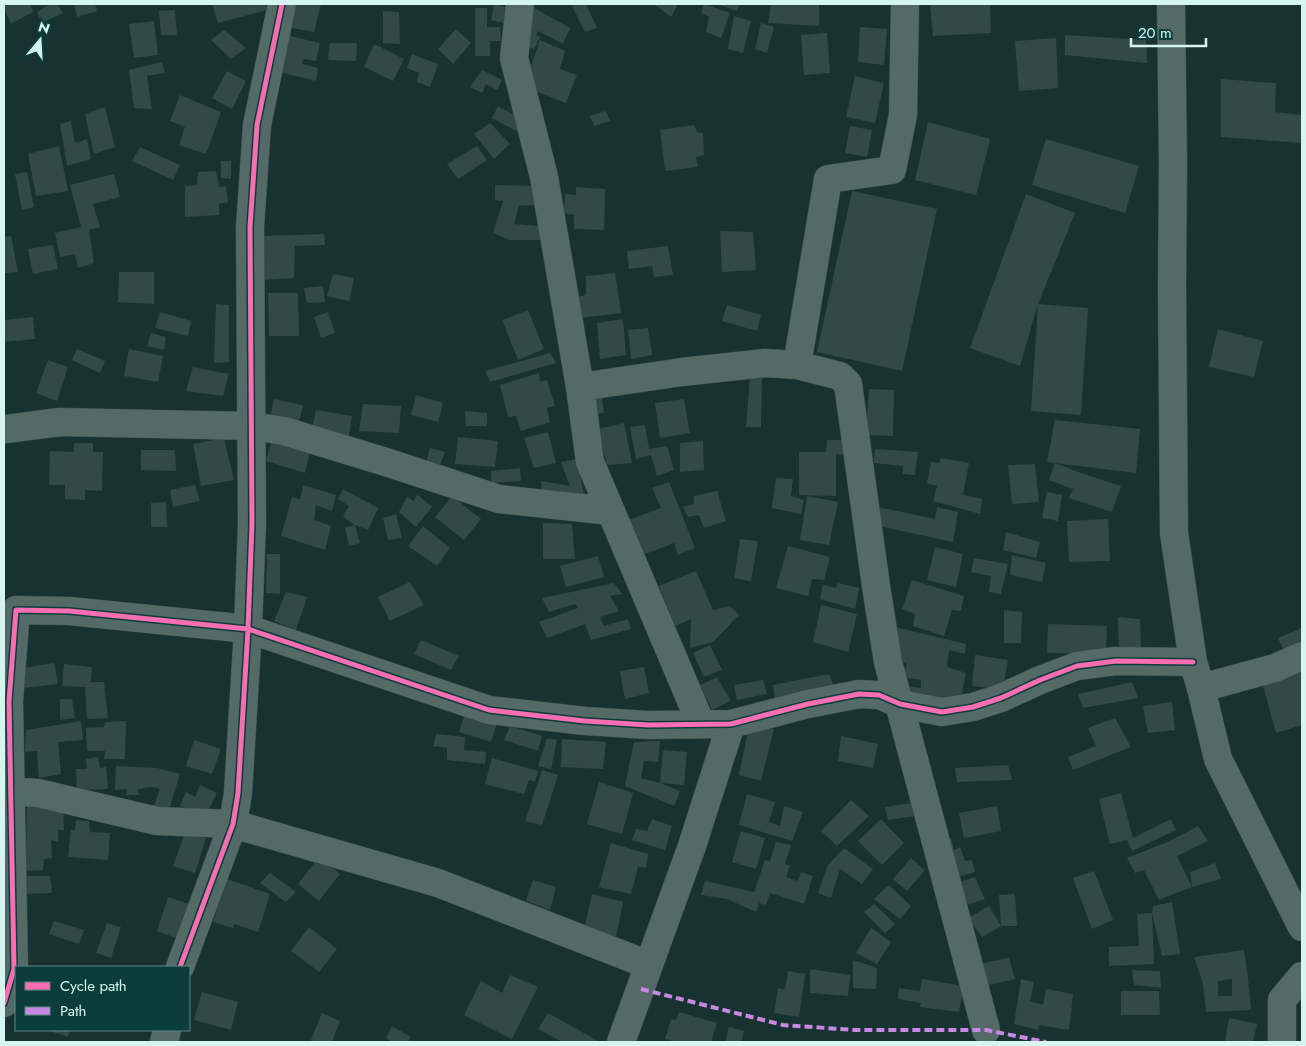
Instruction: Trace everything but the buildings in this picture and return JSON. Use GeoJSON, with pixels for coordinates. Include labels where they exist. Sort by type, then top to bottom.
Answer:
{"type":"FeatureCollection","features":[{"type":"Feature","properties":{"kind":"street"},"geometry":{"type":"LineString","coordinates":[[180,966],[233,824],[238,793],[248,630],[252,523],[250,227],[257,126],[282,4]]}},
{"type":"Feature","properties":{"kind":"street"},"geometry":{"type":"LineString","coordinates":[[520,4],[514,58],[544,177],[580,388],[590,462],[701,724]]}},
{"type":"Feature","properties":{"kind":"street"},"geometry":{"type":"LineString","coordinates":[[797,365],[828,179],[892,170],[903,115],[905,4]]}},
{"type":"Feature","properties":{"kind":"street"},"geometry":{"type":"LineString","coordinates":[[1171,4],[1174,534],[1193,662],[1218,759],[1302,927]]}},
{"type":"Feature","properties":{"kind":"street"},"geometry":{"type":"LineString","coordinates":[[580,388],[682,372],[765,363],[797,365],[840,376],[848,384],[887,653],[986,1030]]}},
{"type":"Feature","properties":{"kind":"street"},"geometry":{"type":"LineString","coordinates":[[6,429],[60,422],[251,426],[284,431],[498,499],[611,511]]}},
{"type":"Feature","properties":{"kind":"street"},"geometry":{"type":"LineString","coordinates":[[4,1003],[14,969],[7,791],[9,701],[16,610],[68,611],[248,630],[489,710],[648,726],[731,724],[808,704],[859,694],[879,695],[900,704],[942,712],[973,707],[1000,698],[1077,666],[1116,661],[1193,662]]}},
{"type":"Feature","properties":{"kind":"street"},"geometry":{"type":"LineString","coordinates":[[1201,688],[1275,668],[1302,656]]}},
{"type":"Feature","properties":{"kind":"street"},"geometry":{"type":"LineString","coordinates":[[621,1042],[692,846],[731,724]]}},
{"type":"Feature","properties":{"kind":"street"},"geometry":{"type":"LineString","coordinates":[[7,791],[38,793],[157,821],[233,824],[438,883],[648,965]]}},
{"type":"Feature","properties":{"kind":"street"},"geometry":{"type":"LineString","coordinates":[[1282,1042],[1282,1000],[1302,976]]}},
{"type":"Feature","properties":{"kind":"marked path"},"geometry":{"type":"LineString","coordinates":[[641,989],[783,1025],[855,1030],[986,1030],[1046,1042]]}},
{"type":"Feature","properties":{"kind":"cycle path"},"geometry":{"type":"LineString","coordinates":[[180,966],[233,824],[238,793],[252,523],[250,227],[257,125],[282,4]]}},
{"type":"Feature","properties":{"kind":"cycle path"},"geometry":{"type":"LineString","coordinates":[[4,1003],[14,969],[9,701],[16,610],[69,611],[248,629],[489,710],[585,721],[648,725],[731,724],[808,704],[859,694],[879,695],[900,704],[942,712],[973,707],[1001,698],[1077,666],[1116,661],[1193,662]]}}]}
